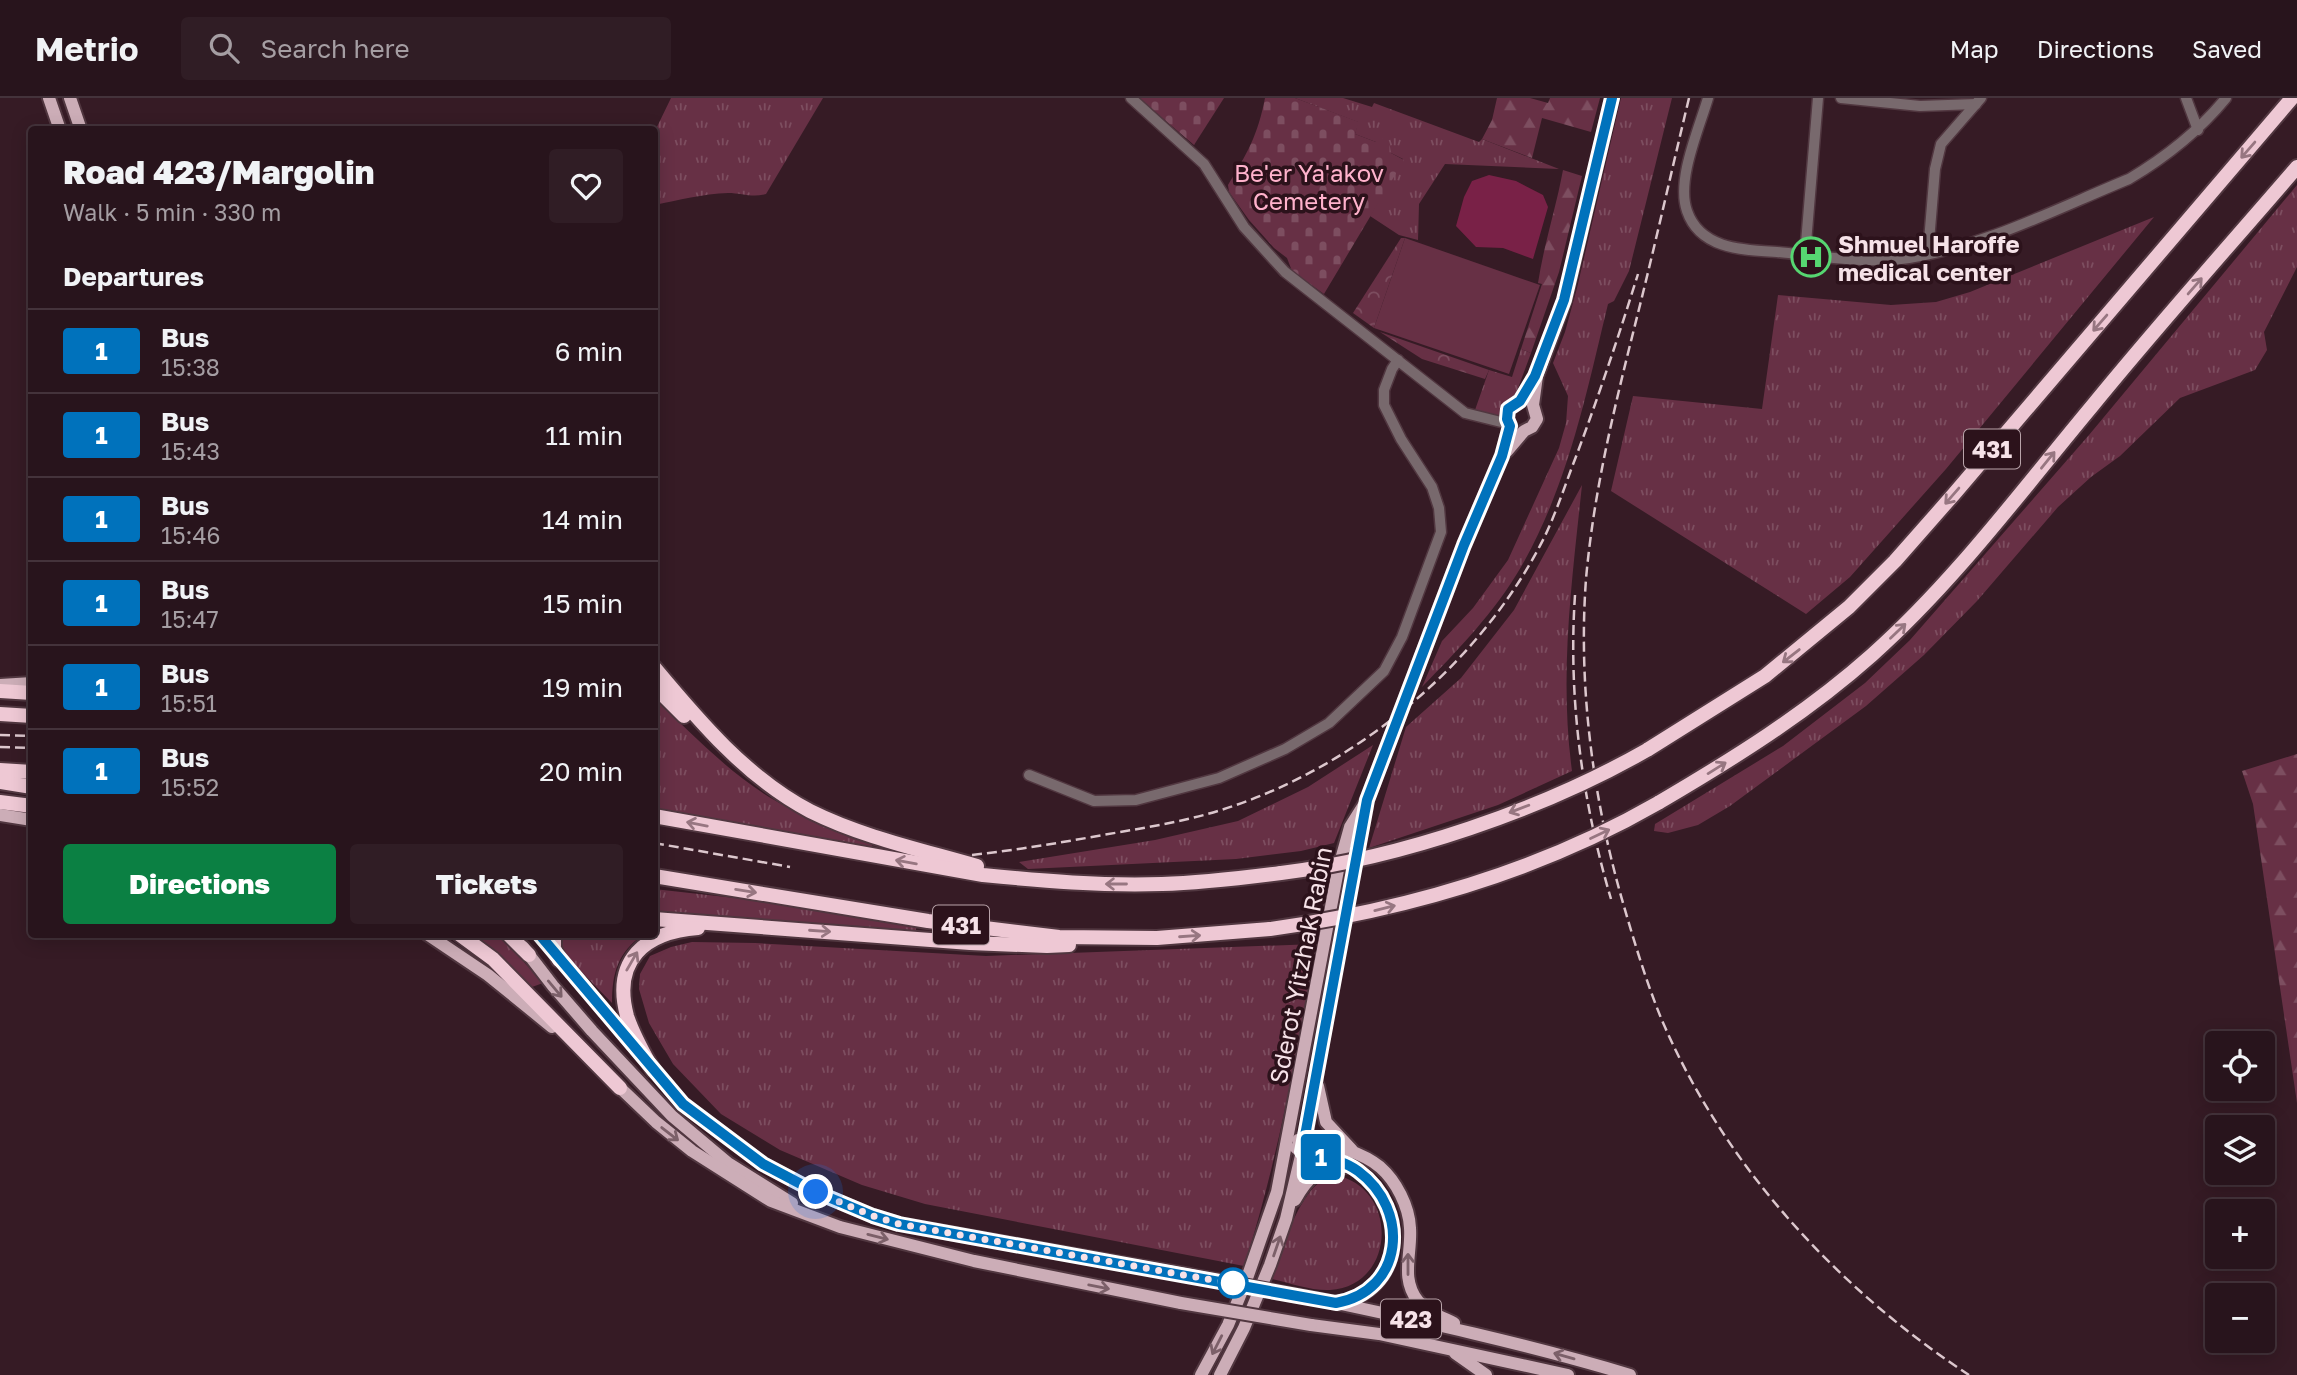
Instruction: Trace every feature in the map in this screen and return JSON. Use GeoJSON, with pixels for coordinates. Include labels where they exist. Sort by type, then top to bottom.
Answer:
{"type":"FeatureCollection","features":[{"type":"Feature","properties":{"kind":"highway","name":"431"},"geometry":{"type":"LineString","coordinates":[[658,817],[962,872],[1022,879],[1161,884],[1281,873],[1372,856],[1459,831],[1576,786],[1647,750],[1765,676],[1849,607],[1895,561],[1954,494],[2292,98]]}},
{"type":"Feature","properties":{"kind":"highway","name":"431"},"geometry":{"type":"LineString","coordinates":[[658,878],[998,930],[1101,939],[1157,938],[1270,929],[1380,909],[1523,866],[1602,833],[1753,746],[1824,694],[1902,628],[1991,529],[2098,398],[2297,167]]}},
{"type":"Feature","properties":{"kind":"highway"},"geometry":{"type":"LineString","coordinates":[[658,672],[706,728],[730,751],[770,785],[802,805]]}},
{"type":"Feature","properties":{"kind":"highway"},"geometry":{"type":"LineString","coordinates":[[658,690],[719,749],[751,775],[802,805],[850,827],[895,843],[1022,879]]}},
{"type":"Feature","properties":{"kind":"highway"},"geometry":{"type":"LineString","coordinates":[[0,691],[28,693]]}},
{"type":"Feature","properties":{"kind":"highway"},"geometry":{"type":"LineString","coordinates":[[0,714],[28,716]]}},
{"type":"Feature","properties":{"kind":"highway"},"geometry":{"type":"LineString","coordinates":[[0,770],[28,772]]}},
{"type":"Feature","properties":{"kind":"highway"},"geometry":{"type":"LineString","coordinates":[[0,782],[28,786]]}},
{"type":"Feature","properties":{"kind":"highway"},"geometry":{"type":"LineString","coordinates":[[0,802],[28,806]]}},
{"type":"Feature","properties":{"kind":"highway"},"geometry":{"type":"LineString","coordinates":[[658,919],[1047,946],[1157,938]]}},
{"type":"Feature","properties":{"kind":"highway"},"geometry":{"type":"LineString","coordinates":[[653,1070],[635,1036],[627,1015],[623,992],[625,974],[634,956],[647,943],[668,934],[694,928],[753,926]]}},
{"type":"Feature","properties":{"kind":"highway"},"geometry":{"type":"LineString","coordinates":[[464,938],[493,959],[620,1087]]}},
{"type":"Feature","properties":{"kind":"highway"},"geometry":{"type":"LineString","coordinates":[[512,938],[529,955]]}},
{"type":"Feature","properties":{"kind":"highway"},"geometry":{"type":"LineString","coordinates":[[554,938],[554,948],[559,960]]}},
{"type":"Feature","properties":{"kind":"main road"},"geometry":{"type":"LineString","coordinates":[[49,98],[59,126]]}},
{"type":"Feature","properties":{"kind":"main road"},"geometry":{"type":"LineString","coordinates":[[70,98],[80,126]]}},
{"type":"Feature","properties":{"kind":"main road","name":"Sderot Yitzhak Rabin"},"geometry":{"type":"LineString","coordinates":[[1286,1219],[1305,1139],[1367,800],[1464,545],[1498,465],[1509,425],[1508,409],[1520,401],[1539,367],[1564,300],[1612,98]]}},
{"type":"Feature","properties":{"kind":"main road","name":"Sderot Yitzhak Rabin"},"geometry":{"type":"LineString","coordinates":[[1498,465],[1511,445],[1524,431],[1532,427],[1537,419],[1533,405],[1539,367]]}},
{"type":"Feature","properties":{"kind":"main road"},"geometry":{"type":"LineString","coordinates":[[1520,401],[1533,405]]}},
{"type":"Feature","properties":{"kind":"main road"},"geometry":{"type":"LineString","coordinates":[[1509,425],[1524,431]]}},
{"type":"Feature","properties":{"kind":"main road"},"geometry":{"type":"LineString","coordinates":[[0,685],[28,683]]}},
{"type":"Feature","properties":{"kind":"main road","name":"Sderot Yitzhak Rabin"},"geometry":{"type":"LineString","coordinates":[[1201,1375],[1228,1325],[1258,1251],[1277,1192],[1338,870],[1350,827],[1367,800]]}},
{"type":"Feature","properties":{"kind":"main road"},"geometry":{"type":"LineString","coordinates":[[0,815],[28,819]]}},
{"type":"Feature","properties":{"kind":"main road"},"geometry":{"type":"LineString","coordinates":[[434,938],[515,995],[692,1151],[771,1200],[813,1216]]}},
{"type":"Feature","properties":{"kind":"main road","name":"423"},"geometry":{"type":"LineString","coordinates":[[518,938],[592,1031],[672,1116],[728,1163],[813,1216],[840,1227],[974,1262],[1181,1303],[1379,1334],[1568,1375]]}},
{"type":"Feature","properties":{"kind":"main road","name":"423"},"geometry":{"type":"LineString","coordinates":[[542,938],[683,1104],[763,1164],[816,1192],[873,1216],[899,1224],[1317,1299],[1487,1336],[1630,1375]]}},
{"type":"Feature","properties":{"kind":"main road"},"geometry":{"type":"LineString","coordinates":[[1318,1065],[1319,1095],[1326,1122],[1355,1153]]}},
{"type":"Feature","properties":{"kind":"main road"},"geometry":{"type":"LineString","coordinates":[[1287,1142],[1305,1139],[1355,1153],[1382,1168],[1404,1202],[1410,1227],[1408,1275],[1418,1301],[1433,1313],[1487,1336]]}},
{"type":"Feature","properties":{"kind":"main road"},"geometry":{"type":"LineString","coordinates":[[1287,1142],[1302,1152],[1335,1160],[1357,1171],[1374,1186],[1387,1204],[1393,1226],[1392,1251],[1384,1273],[1374,1286],[1352,1300],[1336,1303]]}},
{"type":"Feature","properties":{"kind":"main road"},"geometry":{"type":"LineString","coordinates":[[1220,1375],[1257,1297],[1296,1198],[1312,1176],[1320,1170],[1335,1167],[1357,1171]]}},
{"type":"Feature","properties":{"kind":"main road"},"geometry":{"type":"LineString","coordinates":[[1428,1344],[1459,1355],[1486,1375]]}},
{"type":"Feature","properties":{"kind":"street"},"geometry":{"type":"LineString","coordinates":[[1131,98],[1202,162],[1244,227],[1277,264],[1465,413],[1509,425]]}},
{"type":"Feature","properties":{"kind":"street"},"geometry":{"type":"LineString","coordinates":[[1708,98],[1684,179],[1683,196],[1697,230],[1717,243],[1740,249],[1874,260],[1909,258],[1965,244],[2129,179],[2152,166],[2198,130],[2226,98]]}},
{"type":"Feature","properties":{"kind":"street"},"geometry":{"type":"LineString","coordinates":[[1805,255],[1818,98]]}},
{"type":"Feature","properties":{"kind":"street"},"geometry":{"type":"LineString","coordinates":[[1841,98],[1920,106],[1979,101]]}},
{"type":"Feature","properties":{"kind":"street"},"geometry":{"type":"LineString","coordinates":[[2186,98],[2198,130]]}},
{"type":"Feature","properties":{"kind":"street"},"geometry":{"type":"LineString","coordinates":[[1928,253],[1935,169],[1941,144],[1979,101]]}},
{"type":"Feature","properties":{"kind":"street"},"geometry":{"type":"LineString","coordinates":[[1029,775],[1094,801],[1136,800],[1219,778],[1285,749],[1329,723],[1384,671],[1402,637],[1441,532],[1439,508],[1432,487],[1401,439],[1384,405],[1384,390],[1391,369],[1398,360]]}},
{"type":"Feature","properties":{"kind":"street"},"geometry":{"type":"LineString","coordinates":[[1465,413],[1487,414],[1508,409]]}},
{"type":"Feature","properties":{"kind":"green space"},"geometry":{"type":"Polygon","coordinates":[[[671,98],[823,98],[766,194],[756,196],[719,194],[658,204],[657,126],[671,98]]]}},
{"type":"Feature","properties":{"kind":"green space","name":"Be'er Ya'akov Cemetery"},"geometry":{"type":"Polygon","coordinates":[[[1139,98],[1224,98],[1194,145],[1139,98]]]}},
{"type":"Feature","properties":{"kind":"green space","name":"Be'er Ya'akov Cemetery"},"geometry":{"type":"Polygon","coordinates":[[[1265,98],[1295,98],[1359,122],[1355,134],[1376,142],[1384,138],[1389,141],[1391,153],[1404,160],[1324,294],[1292,271],[1287,258],[1274,248],[1249,220],[1229,192],[1228,185],[1255,134],[1265,98]]]}},
{"type":"Feature","properties":{"kind":"green space"},"geometry":{"type":"Polygon","coordinates":[[[1295,98],[1343,98],[1372,107],[1374,103],[1479,142],[1482,139],[1559,169],[1445,164],[1419,204],[1418,240],[1399,235],[1370,216],[1403,159],[1376,142],[1355,134],[1358,122],[1295,98]]]}},
{"type":"Feature","properties":{"kind":"green space"},"geometry":{"type":"Polygon","coordinates":[[[1497,98],[1530,98],[1548,103],[1550,98],[1600,98],[1591,132],[1542,118],[1532,158],[1482,139],[1492,120],[1497,98]]]}},
{"type":"Feature","properties":{"kind":"green space"},"geometry":{"type":"Polygon","coordinates":[[[1621,98],[1672,98],[1629,271],[1614,301],[1608,304],[1583,406],[1563,472],[1537,536],[1511,584],[1475,630],[1422,687],[1442,641],[1473,608],[1508,560],[1559,448],[1566,423],[1568,396],[1553,363],[1577,288],[1621,98]]]}},
{"type":"Feature","properties":{"kind":"green space"},"geometry":{"type":"Polygon","coordinates":[[[1563,170],[1582,176],[1559,272],[1531,353],[1521,349],[1542,284],[1538,283],[1563,170]]]}},
{"type":"Feature","properties":{"kind":"green space"},"geometry":{"type":"Polygon","coordinates":[[[2297,185],[2297,267],[2264,332],[2267,350],[2255,370],[2180,398],[2120,456],[2091,477],[2058,507],[1977,601],[1924,655],[1866,706],[1730,806],[1698,825],[1668,833],[1654,831],[1655,824],[1783,746],[1865,683],[1910,640],[2089,435],[2297,185]]]}},
{"type":"Feature","properties":{"kind":"green space"},"geometry":{"type":"Polygon","coordinates":[[[2154,217],[1946,469],[1850,577],[1806,614],[1611,491],[1633,396],[1762,409],[1778,295],[1891,305],[1936,302],[1970,292],[2154,217]]]}},
{"type":"Feature","properties":{"kind":"green space"},"geometry":{"type":"Polygon","coordinates":[[[1401,238],[1405,238],[1374,328],[1353,313],[1401,238]]]}},
{"type":"Feature","properties":{"kind":"green space"},"geometry":{"type":"Polygon","coordinates":[[[1405,238],[1540,285],[1509,374],[1374,328],[1405,238]]]}},
{"type":"Feature","properties":{"kind":"green space"},"geometry":{"type":"Polygon","coordinates":[[[1380,332],[1489,370],[1485,379],[1422,359],[1380,332]]]}},
{"type":"Feature","properties":{"kind":"green space"},"geometry":{"type":"Polygon","coordinates":[[[1521,349],[1531,353],[1504,426],[1475,410],[1489,370],[1512,377],[1521,349]]]}},
{"type":"Feature","properties":{"kind":"green space"},"geometry":{"type":"Polygon","coordinates":[[[1582,485],[1568,628],[1568,735],[1572,771],[1498,805],[1369,848],[1406,727],[1461,678],[1514,610],[1582,485]]]}},
{"type":"Feature","properties":{"kind":"green space"},"geometry":{"type":"Polygon","coordinates":[[[658,702],[709,750],[753,786],[794,810],[873,840],[871,850],[658,811],[658,702]]]}},
{"type":"Feature","properties":{"kind":"green space"},"geometry":{"type":"Polygon","coordinates":[[[1373,745],[1334,843],[1301,851],[1236,859],[1028,869],[1019,862],[1155,840],[1238,821],[1308,787],[1373,745]]]}},
{"type":"Feature","properties":{"kind":"green space"},"geometry":{"type":"Polygon","coordinates":[[[2297,754],[2297,1103],[2253,804],[2242,771],[2297,754]]]}},
{"type":"Feature","properties":{"kind":"green space"},"geometry":{"type":"Polygon","coordinates":[[[658,889],[762,901],[917,925],[915,933],[658,912],[658,889]]]}},
{"type":"Feature","properties":{"kind":"green space"},"geometry":{"type":"Polygon","coordinates":[[[473,938],[502,938],[543,983],[532,987],[496,953],[473,938]]]}},
{"type":"Feature","properties":{"kind":"green space"},"geometry":{"type":"Polygon","coordinates":[[[564,938],[639,938],[618,964],[613,982],[612,1003],[565,955],[561,944],[564,938]]]}},
{"type":"Feature","properties":{"kind":"green space"},"geometry":{"type":"Polygon","coordinates":[[[692,942],[986,956],[1316,944],[1277,1146],[1244,1266],[925,1204],[862,1185],[780,1150],[721,1114],[673,1064],[649,1023],[639,989],[640,974],[650,956],[692,942]]]}},
{"type":"Feature","properties":{"kind":"green space"},"geometry":{"type":"Polygon","coordinates":[[[1335,1175],[1356,1184],[1371,1198],[1379,1216],[1382,1236],[1378,1255],[1368,1272],[1352,1284],[1330,1290],[1308,1288],[1272,1279],[1287,1235],[1303,1202],[1312,1189],[1335,1175]]]}},
{"type":"Feature","properties":{"kind":"shaded area"},"geometry":{"type":"Polygon","coordinates":[[[1489,175],[1516,181],[1543,195],[1548,207],[1533,259],[1503,248],[1476,247],[1456,226],[1464,197],[1472,181],[1489,175]]]}},
{"type":"Feature","properties":{"kind":"railway"},"geometry":{"type":"LineString","coordinates":[[1689,98],[1614,412],[1590,545],[1586,579],[1584,661],[1590,742],[1603,824],[1640,961],[1661,1018],[1687,1072],[1717,1123],[1788,1219],[1829,1262],[1873,1303],[1920,1341],[1969,1375]]}},
{"type":"Feature","properties":{"kind":"railway"},"geometry":{"type":"LineString","coordinates":[[972,855],[1148,827],[1221,810],[1271,791],[1320,767],[1366,738],[1410,705],[1450,668],[1486,627],[1518,584],[1544,538],[1593,410],[1638,274]]}},
{"type":"Feature","properties":{"kind":"railway"},"geometry":{"type":"LineString","coordinates":[[1575,595],[1574,672],[1580,748],[1592,824],[1611,899]]}},
{"type":"Feature","properties":{"kind":"railway"},"geometry":{"type":"LineString","coordinates":[[0,735],[28,736]]}},
{"type":"Feature","properties":{"kind":"railway"},"geometry":{"type":"LineString","coordinates":[[0,747],[28,748]]}},
{"type":"Feature","properties":{"kind":"railway"},"geometry":{"type":"LineString","coordinates":[[658,844],[790,867]]}},
{"type":"Feature","properties":{"kind":"bus line","name":"1"},"geometry":{"type":"LineString","coordinates":[[542,938],[683,1104],[763,1164],[816,1192],[899,1224],[1336,1303],[1365,1294],[1384,1273],[1392,1251],[1393,1226],[1387,1204],[1365,1177],[1347,1164],[1302,1152],[1357,848],[1367,800],[1464,545],[1502,456],[1509,434],[1508,409],[1520,401],[1535,376],[1564,300],[1612,98]]}},
{"type":"Feature","properties":{"kind":"place","name":"Shmuel Haroffe medical center"},"geometry":{"type":"Point","coordinates":[1811,257]}},
{"type":"Feature","properties":{"kind":"route"},"geometry":{"type":"LineString","coordinates":[[816,1192],[899,1224],[1240,1285],[1233,1283]]}}]}
